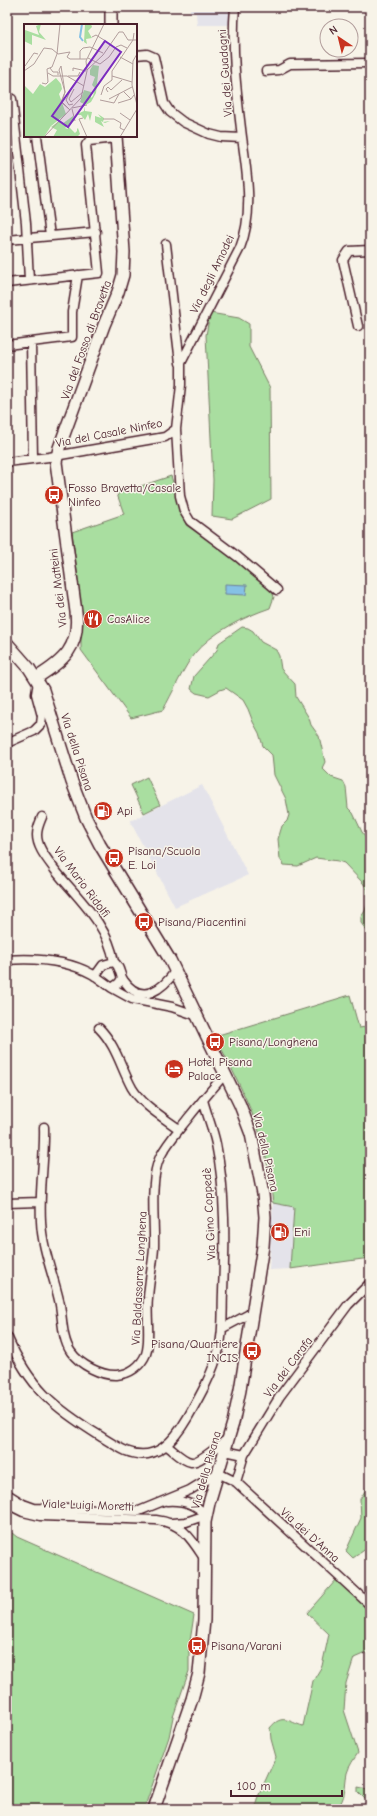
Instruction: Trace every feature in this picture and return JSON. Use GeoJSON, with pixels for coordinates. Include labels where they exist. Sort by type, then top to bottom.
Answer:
{"type":"FeatureCollection","features":[{"type":"Feature","properties":{"kind":"main road"},"geometry":{"type":"LineString","coordinates":[[111,7],[111,24]]}},
{"type":"Feature","properties":{"kind":"main road","name":"Via del Fosso di Bravetta"},"geometry":{"type":"LineString","coordinates":[[57,454],[123,276],[124,252],[116,137]]}},
{"type":"Feature","properties":{"kind":"main road","name":"Via dei Matteini"},"geometry":{"type":"LineString","coordinates":[[37,680],[66,655],[73,644],[77,631],[76,612],[57,476],[57,454]]}},
{"type":"Feature","properties":{"kind":"main road","name":"Via della Pisana"},"geometry":{"type":"LineString","coordinates":[[7,643],[37,680],[45,695],[72,782],[86,818],[100,845],[149,922],[176,970],[226,1074],[246,1120],[257,1160],[264,1199],[263,1246],[237,1406],[206,1515],[204,1620],[199,1673],[175,1752],[154,1809]]}},
{"type":"Feature","properties":{"kind":"street","name":"Via dei Guadagni"},"geometry":{"type":"LineString","coordinates":[[235,7],[234,22],[242,138]]}},
{"type":"Feature","properties":{"kind":"street"},"geometry":{"type":"LineString","coordinates":[[137,55],[147,54],[154,57],[164,104],[174,116],[188,125],[213,136],[242,138]]}},
{"type":"Feature","properties":{"kind":"street"},"geometry":{"type":"LineString","coordinates":[[266,71],[279,70],[290,64],[370,63]]}},
{"type":"Feature","properties":{"kind":"street"},"geometry":{"type":"LineString","coordinates":[[12,99],[22,179],[29,280]]}},
{"type":"Feature","properties":{"kind":"street"},"geometry":{"type":"LineString","coordinates":[[37,137],[50,236]]}},
{"type":"Feature","properties":{"kind":"street"},"geometry":{"type":"LineString","coordinates":[[7,282],[99,273],[86,145],[89,141],[116,137]]}},
{"type":"Feature","properties":{"kind":"street","name":"Via degli Amodei"},"geometry":{"type":"LineString","coordinates":[[176,429],[181,385],[181,364],[240,248],[244,236],[248,201],[242,138]]}},
{"type":"Feature","properties":{"kind":"street"},"geometry":{"type":"LineString","coordinates":[[7,240],[96,232]]}},
{"type":"Feature","properties":{"kind":"street"},"geometry":{"type":"LineString","coordinates":[[166,244],[181,364]]}},
{"type":"Feature","properties":{"kind":"street"},"geometry":{"type":"LineString","coordinates":[[358,326],[343,260],[349,252],[370,250]]}},
{"type":"Feature","properties":{"kind":"street"},"geometry":{"type":"LineString","coordinates":[[7,345],[72,337],[72,312],[78,275]]}},
{"type":"Feature","properties":{"kind":"street"},"geometry":{"type":"LineString","coordinates":[[31,342],[33,458]]}},
{"type":"Feature","properties":{"kind":"street","name":"Via del Casale Ninfeo"},"geometry":{"type":"LineString","coordinates":[[7,462],[165,437],[176,429]]}},
{"type":"Feature","properties":{"kind":"street","name":"Via del Casale Ninfeo"},"geometry":{"type":"LineString","coordinates":[[176,429],[180,496],[184,511],[190,522],[238,557],[277,590]]}},
{"type":"Feature","properties":{"kind":"street"},"geometry":{"type":"LineString","coordinates":[[7,743],[34,731],[41,724],[42,716],[36,694],[37,680]]}},
{"type":"Feature","properties":{"kind":"street","name":"Via Mario Ridolfi"},"geometry":{"type":"LineString","coordinates":[[42,817],[37,834],[41,848],[47,859],[87,907],[104,932],[112,951],[114,962]]}},
{"type":"Feature","properties":{"kind":"street"},"geometry":{"type":"LineString","coordinates":[[7,960],[36,960],[60,963],[95,976],[112,988],[132,999],[160,1004],[198,1016]]}},
{"type":"Feature","properties":{"kind":"street"},"geometry":{"type":"LineString","coordinates":[[95,976],[103,965],[114,962],[118,966],[122,978],[128,986],[138,992],[150,993],[159,990],[176,970]]}},
{"type":"Feature","properties":{"kind":"street"},"geometry":{"type":"LineString","coordinates":[[112,988],[119,983],[122,978]]}},
{"type":"Feature","properties":{"kind":"street"},"geometry":{"type":"LineString","coordinates":[[159,990],[160,1004]]}},
{"type":"Feature","properties":{"kind":"street"},"geometry":{"type":"LineString","coordinates":[[99,1028],[119,1058],[137,1095],[179,1129]]}},
{"type":"Feature","properties":{"kind":"street","name":"Via Baldassarre Longhena"},"geometry":{"type":"LineString","coordinates":[[44,1127],[44,1152],[40,1202],[42,1236],[59,1297],[69,1349],[80,1361],[103,1373],[117,1375],[131,1371],[141,1363],[148,1347],[147,1313],[154,1248],[155,1171],[159,1158],[179,1129],[226,1074]]}},
{"type":"Feature","properties":{"kind":"street","name":"Via Gino Coppedè"},"geometry":{"type":"LineString","coordinates":[[167,1446],[172,1442],[183,1427],[212,1371],[223,1328],[225,1228],[215,1142],[203,1100]]}},
{"type":"Feature","properties":{"kind":"street"},"geometry":{"type":"LineString","coordinates":[[7,1204],[40,1202]]}},
{"type":"Feature","properties":{"kind":"street","name":"Via dei Carafa"},"geometry":{"type":"LineString","coordinates":[[236,1482],[244,1455],[280,1396],[348,1305],[370,1283]]}},
{"type":"Feature","properties":{"kind":"street"},"geometry":{"type":"LineString","coordinates":[[223,1328],[253,1312]]}},
{"type":"Feature","properties":{"kind":"street"},"geometry":{"type":"LineString","coordinates":[[7,1336],[12,1348],[38,1389],[64,1413],[128,1452],[146,1453],[167,1446],[188,1461],[193,1462],[229,1438]]}},
{"type":"Feature","properties":{"kind":"street"},"geometry":{"type":"LineString","coordinates":[[225,1451],[244,1455]]}},
{"type":"Feature","properties":{"kind":"street","name":"Via dei D’Anna"},"geometry":{"type":"LineString","coordinates":[[218,1473],[236,1482],[370,1605]]}},
{"type":"Feature","properties":{"kind":"street","name":"Viale Luigi Moretti"},"geometry":{"type":"LineString","coordinates":[[7,1494],[28,1506],[48,1509],[132,1512],[144,1509],[197,1486],[218,1473]]}},
{"type":"Feature","properties":{"kind":"street","name":"Viale Luigi Moretti"},"geometry":{"type":"LineString","coordinates":[[162,1501],[176,1501],[189,1504],[200,1509],[206,1515],[186,1522],[170,1523]]}},
{"type":"Feature","properties":{"kind":"street","name":"Viale Luigi Moretti"},"geometry":{"type":"LineString","coordinates":[[7,1504],[23,1512],[40,1516],[156,1520],[170,1523],[180,1528],[190,1537],[205,1559]]}},
{"type":"Feature","properties":{"kind":"shaded area"},"geometry":{"type":"Polygon","coordinates":[[[190,7],[233,7],[230,25],[197,25],[196,13],[190,12],[190,7]]]}},
{"type":"Feature","properties":{"kind":"shaded area"},"geometry":{"type":"Polygon","coordinates":[[[273,7],[370,7],[370,10],[273,10],[273,7]]]}},
{"type":"Feature","properties":{"kind":"shaded area"},"geometry":{"type":"Polygon","coordinates":[[[202,785],[248,875],[175,907],[130,821],[202,785]]]}},
{"type":"Feature","properties":{"kind":"shaded area"},"geometry":{"type":"Polygon","coordinates":[[[273,1203],[294,1207],[290,1269],[269,1270],[273,1203]]]}},
{"type":"Feature","properties":{"kind":"green space"},"geometry":{"type":"Polygon","coordinates":[[[210,313],[239,318],[249,324],[249,347],[270,388],[271,499],[232,519],[212,516],[213,480],[206,335],[210,313]]]}},
{"type":"Feature","properties":{"kind":"green space"},"geometry":{"type":"Polygon","coordinates":[[[171,476],[186,525],[258,575],[272,591],[274,597],[270,608],[229,626],[201,646],[186,666],[163,710],[131,718],[81,650],[81,606],[72,532],[124,514],[117,494],[171,476]]]}},
{"type":"Feature","properties":{"kind":"green space"},"geometry":{"type":"Polygon","coordinates":[[[242,627],[253,631],[261,642],[276,650],[279,656],[281,669],[295,684],[296,697],[309,718],[311,725],[319,736],[325,762],[322,768],[331,777],[343,781],[346,787],[348,808],[353,813],[362,832],[370,842],[370,935],[361,923],[361,917],[367,904],[367,889],[344,863],[316,858],[298,866],[284,865],[280,859],[278,839],[282,826],[287,821],[289,815],[286,799],[274,775],[272,755],[263,746],[259,733],[243,700],[226,688],[209,696],[196,693],[191,689],[194,676],[217,650],[219,643],[242,627]]]}},
{"type":"Feature","properties":{"kind":"green space"},"geometry":{"type":"Polygon","coordinates":[[[147,777],[160,805],[144,813],[131,785],[147,777]]]}},
{"type":"Feature","properties":{"kind":"green space"},"geometry":{"type":"Polygon","coordinates":[[[350,995],[359,1028],[366,1027],[370,1044],[370,1258],[290,1269],[294,1207],[273,1203],[266,1159],[260,1134],[245,1096],[215,1036],[350,995]]]}},
{"type":"Feature","properties":{"kind":"green space"},"geometry":{"type":"Polygon","coordinates":[[[370,1483],[370,1546],[353,1558],[346,1551],[361,1518],[360,1499],[370,1483]]]}},
{"type":"Feature","properties":{"kind":"green space"},"geometry":{"type":"Polygon","coordinates":[[[7,1529],[17,1537],[194,1615],[189,1648],[189,1671],[173,1717],[169,1737],[144,1809],[7,1809],[7,1529]]]}},
{"type":"Feature","properties":{"kind":"green space"},"geometry":{"type":"Polygon","coordinates":[[[337,1579],[370,1609],[370,1651],[354,1658],[346,1683],[344,1710],[358,1753],[350,1765],[347,1773],[344,1796],[340,1805],[336,1809],[255,1809],[257,1799],[276,1757],[271,1739],[270,1728],[274,1723],[282,1720],[290,1721],[303,1726],[313,1681],[322,1666],[329,1634],[307,1613],[337,1579]]]}},
{"type":"Feature","properties":{"kind":"green space"},"geometry":{"type":"Polygon","coordinates":[[[358,1787],[367,1789],[370,1793],[370,1804],[358,1792],[358,1787]]]}},
{"type":"Feature","properties":{"kind":"water"},"geometry":{"type":"Polygon","coordinates":[[[225,584],[247,585],[246,595],[225,594],[225,584]]]}},
{"type":"Feature","properties":{"kind":"place","name":"Fosso Bravetta/Casale Ninfeo"},"geometry":{"type":"Point","coordinates":[54,495]}},
{"type":"Feature","properties":{"kind":"place","name":"CasAlice"},"geometry":{"type":"Point","coordinates":[93,619]}},
{"type":"Feature","properties":{"kind":"place","name":"Api"},"geometry":{"type":"Point","coordinates":[103,811]}},
{"type":"Feature","properties":{"kind":"place","name":"Pisana/Scuola E. Loi"},"geometry":{"type":"Point","coordinates":[114,858]}},
{"type":"Feature","properties":{"kind":"place","name":"Pisana/Piacentini"},"geometry":{"type":"Point","coordinates":[144,922]}},
{"type":"Feature","properties":{"kind":"place","name":"Pisana/Longhena"},"geometry":{"type":"Point","coordinates":[215,1042]}},
{"type":"Feature","properties":{"kind":"place","name":"Hotel Pisana Palace"},"geometry":{"type":"Point","coordinates":[174,1069]}},
{"type":"Feature","properties":{"kind":"place","name":"Eni"},"geometry":{"type":"Point","coordinates":[280,1232]}},
{"type":"Feature","properties":{"kind":"place","name":"Pisana/Quartiere INCIS"},"geometry":{"type":"Point","coordinates":[252,1351]}},
{"type":"Feature","properties":{"kind":"place","name":"Pisana/Varani"},"geometry":{"type":"Point","coordinates":[197,1646]}}]}
